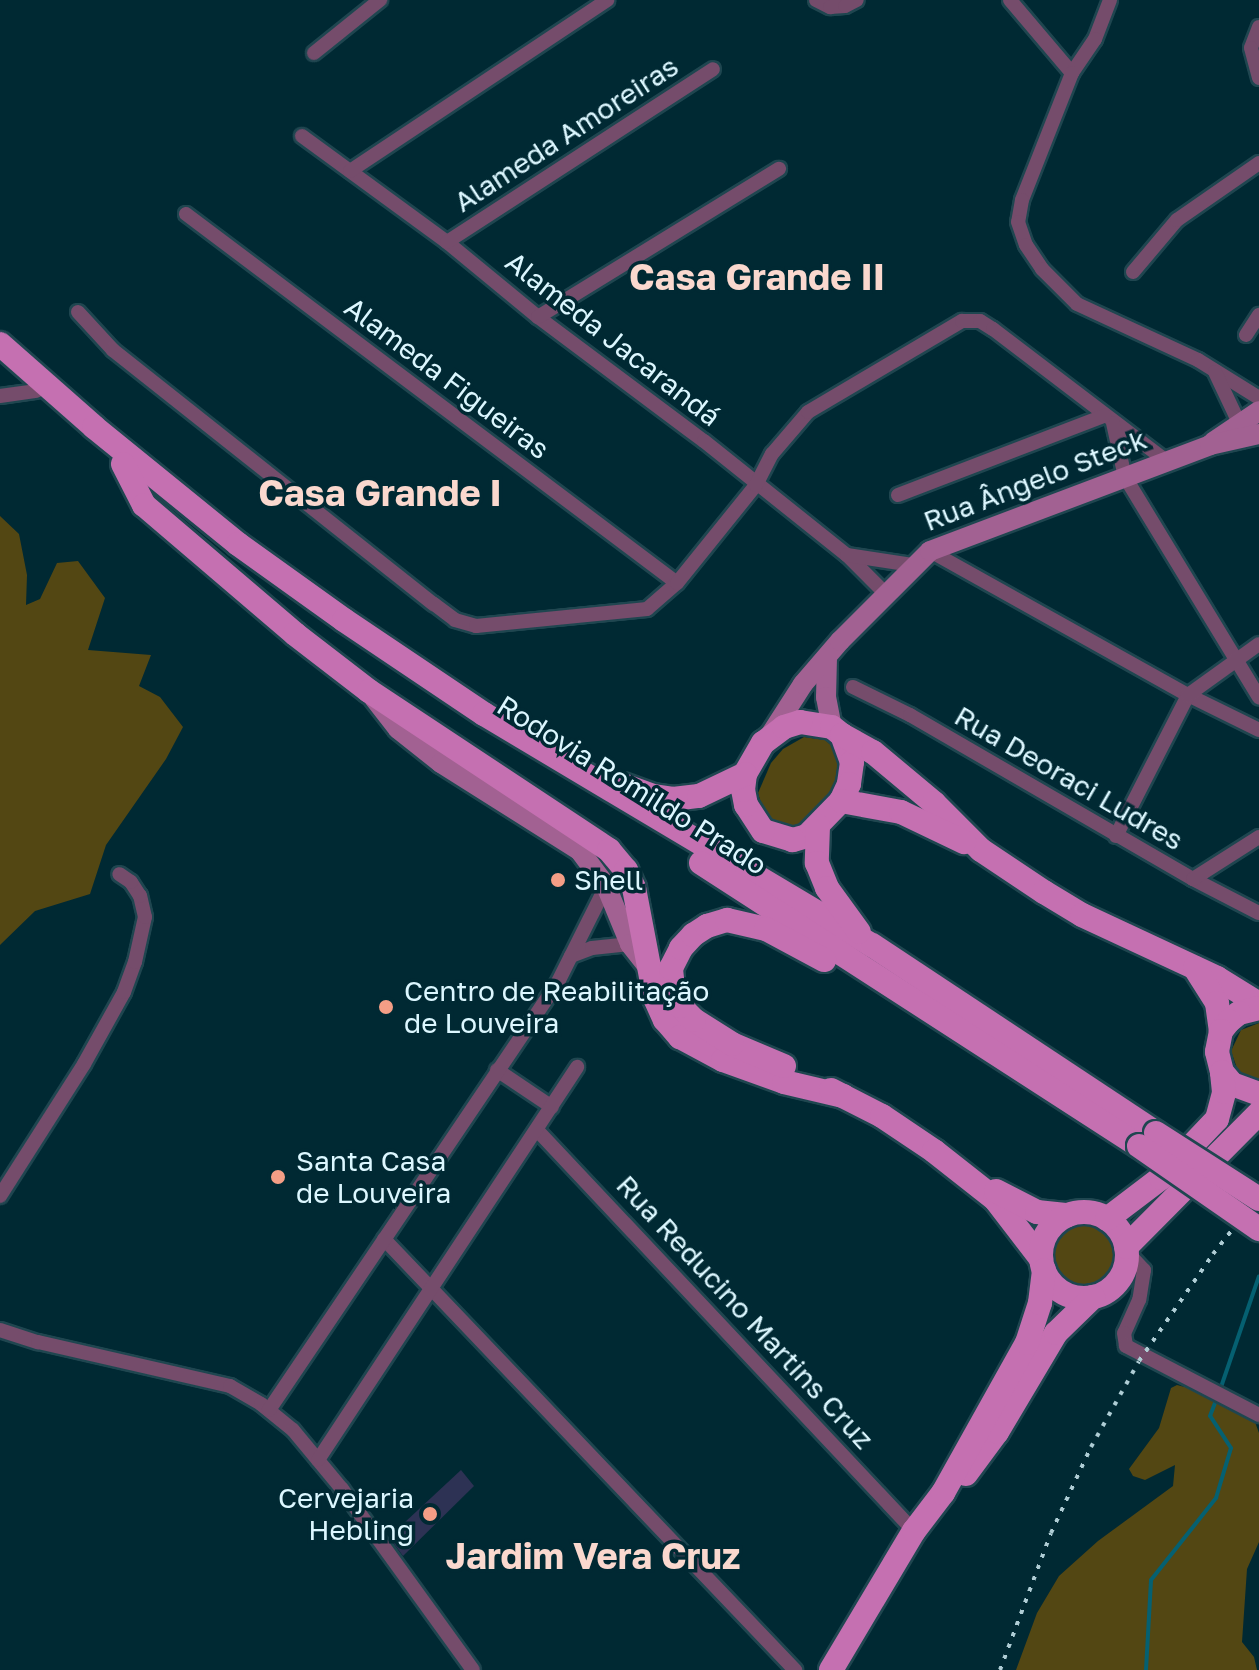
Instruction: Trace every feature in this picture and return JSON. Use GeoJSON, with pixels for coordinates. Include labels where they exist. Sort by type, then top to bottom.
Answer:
{"type":"FeatureCollection","features":[{"type":"Feature","properties":{"kind":"main road","name":"Rodovia Romildo Prado"},"geometry":{"type":"LineString","coordinates":[[0,344],[94,427],[238,544],[484,714],[1148,1139],[1259,1199]]}},
{"type":"Feature","properties":{"kind":"main road","name":"Rodovia Romildo Prado"},"geometry":{"type":"LineString","coordinates":[[0,357],[230,557],[334,633],[866,956]]}},
{"type":"Feature","properties":{"kind":"main road","name":"Rua Ângelo Steck"},"geometry":{"type":"LineString","coordinates":[[745,774],[803,684],[885,593],[930,551],[1248,431],[1259,411]]}},
{"type":"Feature","properties":{"kind":"main road"},"geometry":{"type":"LineString","coordinates":[[123,464],[144,505],[167,527],[369,691],[609,850],[626,870],[634,888],[655,998],[665,1020],[690,1043],[723,1060],[775,1079],[843,1096]]}},
{"type":"Feature","properties":{"kind":"main road"},"geometry":{"type":"LineString","coordinates":[[484,714],[630,788],[654,796],[699,796],[745,774],[746,805],[763,831],[793,840],[807,836],[818,826],[841,801],[849,784],[852,762],[837,731],[826,697],[827,657]]}},
{"type":"Feature","properties":{"kind":"main road"},"geometry":{"type":"LineString","coordinates":[[369,691],[398,729],[441,763],[580,851],[606,886],[630,944],[649,968]]}},
{"type":"Feature","properties":{"kind":"main road"},"geometry":{"type":"LineString","coordinates":[[771,734],[800,722],[837,731],[873,752],[913,785],[981,850]]}},
{"type":"Feature","properties":{"kind":"main road"},"geometry":{"type":"LineString","coordinates":[[841,801],[901,812],[981,850],[1082,915],[1195,968],[1259,1006]]}},
{"type":"Feature","properties":{"kind":"main road"},"geometry":{"type":"LineString","coordinates":[[818,826],[817,863],[827,888],[866,956],[835,966],[766,929],[727,920],[707,926],[681,948],[671,968],[673,988],[680,1006],[694,1020],[732,1044],[882,1116],[972,1181],[1005,1209],[1064,1293],[1093,1297]]}},
{"type":"Feature","properties":{"kind":"main road"},"geometry":{"type":"LineString","coordinates":[[1107,1219],[1161,1178],[1217,1119],[1224,1092],[1217,1052],[1221,1031],[1217,1003],[1195,968]]}},
{"type":"Feature","properties":{"kind":"main road"},"geometry":{"type":"LineString","coordinates":[[1221,1031],[1239,1013],[1259,1006]]}},
{"type":"Feature","properties":{"kind":"main road"},"geometry":{"type":"LineString","coordinates":[[1222,1072],[1232,1084],[1259,1094]]}},
{"type":"Feature","properties":{"kind":"main road"},"geometry":{"type":"LineString","coordinates":[[943,1493],[980,1458],[1056,1333],[1093,1297],[1119,1281],[1127,1250],[1259,1113]]}},
{"type":"Feature","properties":{"kind":"main road","name":"Rodovia Romildo Prado"},"geometry":{"type":"LineString","coordinates":[[1148,1139],[1259,1229]]}},
{"type":"Feature","properties":{"kind":"main road"},"geometry":{"type":"LineString","coordinates":[[972,1181],[1037,1212],[1068,1215],[1081,1212],[1107,1219],[1116,1226],[1127,1250]]}},
{"type":"Feature","properties":{"kind":"main road"},"geometry":{"type":"LineString","coordinates":[[831,1670],[914,1531],[943,1493],[1027,1343],[1040,1303],[1047,1233],[1068,1215]]}},
{"type":"Feature","properties":{"kind":"street"},"geometry":{"type":"LineString","coordinates":[[314,53],[380,0]]}},
{"type":"Feature","properties":{"kind":"street"},"geometry":{"type":"LineString","coordinates":[[350,171],[607,0]]}},
{"type":"Feature","properties":{"kind":"street"},"geometry":{"type":"LineString","coordinates":[[816,0],[830,7],[845,6],[857,0]]}},
{"type":"Feature","properties":{"kind":"street"},"geometry":{"type":"LineString","coordinates":[[1010,0],[1072,73]]}},
{"type":"Feature","properties":{"kind":"street"},"geometry":{"type":"LineString","coordinates":[[1110,0],[1095,39],[1072,73],[1022,200],[1018,222],[1026,245],[1042,269],[1077,304],[1198,360],[1259,398]]}},
{"type":"Feature","properties":{"kind":"street"},"geometry":{"type":"LineString","coordinates":[[1259,27],[1251,48],[1259,78]]}},
{"type":"Feature","properties":{"kind":"street","name":"Alameda Amoreiras"},"geometry":{"type":"LineString","coordinates":[[447,242],[713,69]]}},
{"type":"Feature","properties":{"kind":"street","name":"Alameda Jacarandá"},"geometry":{"type":"LineString","coordinates":[[302,136],[447,242],[538,317],[847,555],[885,593]]}},
{"type":"Feature","properties":{"kind":"street"},"geometry":{"type":"LineString","coordinates":[[1133,272],[1177,220],[1259,163]]}},
{"type":"Feature","properties":{"kind":"street"},"geometry":{"type":"LineString","coordinates":[[538,317],[779,169]]}},
{"type":"Feature","properties":{"kind":"street","name":"Alameda Figueiras"},"geometry":{"type":"LineString","coordinates":[[186,214],[677,583]]}},
{"type":"Feature","properties":{"kind":"street"},"geometry":{"type":"LineString","coordinates":[[78,312],[113,350],[455,620],[476,626],[622,615],[647,609],[677,583],[756,485],[772,454],[808,412],[962,321],[980,321],[993,329],[1166,461]]}},
{"type":"Feature","properties":{"kind":"street"},"geometry":{"type":"LineString","coordinates":[[1246,335],[1259,315]]}},
{"type":"Feature","properties":{"kind":"street"},"geometry":{"type":"LineString","coordinates":[[1215,372],[1248,431]]}},
{"type":"Feature","properties":{"kind":"street"},"geometry":{"type":"LineString","coordinates":[[0,396],[37,391]]}},
{"type":"Feature","properties":{"kind":"street"},"geometry":{"type":"LineString","coordinates":[[1109,420],[1125,477],[1259,697]]}},
{"type":"Feature","properties":{"kind":"street","name":"Rua Ângelo Steck"},"geometry":{"type":"LineString","coordinates":[[898,495],[1109,420]]}},
{"type":"Feature","properties":{"kind":"street"},"geometry":{"type":"LineString","coordinates":[[930,551],[1188,695],[1259,730]]}},
{"type":"Feature","properties":{"kind":"street"},"geometry":{"type":"LineString","coordinates":[[847,555],[912,565]]}},
{"type":"Feature","properties":{"kind":"street"},"geometry":{"type":"LineString","coordinates":[[1116,836],[1188,695],[1234,659],[1259,644]]}},
{"type":"Feature","properties":{"kind":"street","name":"Rua Deoraci Ludres"},"geometry":{"type":"LineString","coordinates":[[853,687],[910,715],[1116,836],[1259,913]]}},
{"type":"Feature","properties":{"kind":"street"},"geometry":{"type":"LineString","coordinates":[[1193,879],[1259,837]]}},
{"type":"Feature","properties":{"kind":"street"},"geometry":{"type":"LineString","coordinates":[[0,1196],[84,1064],[124,992],[135,962],[145,917],[140,896],[131,882],[119,874]]}},
{"type":"Feature","properties":{"kind":"street"},"geometry":{"type":"LineString","coordinates":[[269,1410],[558,982],[606,886]]}},
{"type":"Feature","properties":{"kind":"street"},"geometry":{"type":"LineString","coordinates":[[570,956],[592,948],[630,944]]}},
{"type":"Feature","properties":{"kind":"street"},"geometry":{"type":"LineString","coordinates":[[318,1460],[577,1067]]}},
{"type":"Feature","properties":{"kind":"street"},"geometry":{"type":"LineString","coordinates":[[497,1070],[552,1107]]}},
{"type":"Feature","properties":{"kind":"street","name":"Rua Reducino Martins Cruz"},"geometry":{"type":"LineString","coordinates":[[537,1130],[914,1531]]}},
{"type":"Feature","properties":{"kind":"street"},"geometry":{"type":"LineString","coordinates":[[384,1239],[795,1670]]}},
{"type":"Feature","properties":{"kind":"street"},"geometry":{"type":"LineString","coordinates":[[1127,1250],[1144,1270],[1144,1284],[1123,1341],[1132,1351],[1259,1415]]}},
{"type":"Feature","properties":{"kind":"street"},"geometry":{"type":"LineString","coordinates":[[0,1330],[38,1342],[230,1386],[269,1410],[318,1460],[473,1670]]}},
{"type":"Feature","properties":{"kind":"shaded area"},"geometry":{"type":"Polygon","coordinates":[[[0,516],[19,534],[27,575],[26,605],[40,599],[57,563],[78,561],[105,598],[88,650],[151,655],[139,686],[160,697],[183,727],[166,759],[106,845],[90,894],[35,911],[0,945],[0,516]]]}},
{"type":"Feature","properties":{"kind":"shaded area"},"geometry":{"type":"Polygon","coordinates":[[[804,737],[825,740],[841,754],[837,794],[797,829],[774,824],[765,816],[758,793],[771,763],[783,749],[804,737]]]}},
{"type":"Feature","properties":{"kind":"shaded area"},"geometry":{"type":"Polygon","coordinates":[[[1259,1023],[1259,1084],[1239,1074],[1231,1051],[1241,1030],[1259,1023]]]}},
{"type":"Feature","properties":{"kind":"shaded area"},"geometry":{"type":"Polygon","coordinates":[[[1079,1223],[1091,1223],[1108,1232],[1115,1243],[1115,1267],[1108,1278],[1091,1287],[1079,1287],[1067,1282],[1058,1273],[1053,1261],[1053,1249],[1058,1237],[1067,1228],[1079,1223]]]}},
{"type":"Feature","properties":{"kind":"shaded area"},"geometry":{"type":"Polygon","coordinates":[[[1177,1385],[1223,1397],[1255,1422],[1259,1433],[1259,1542],[1247,1569],[1242,1642],[1254,1657],[1257,1670],[1016,1670],[1037,1613],[1059,1576],[1098,1541],[1173,1486],[1175,1465],[1145,1480],[1133,1476],[1129,1469],[1159,1428],[1171,1388],[1177,1385]]]}},
{"type":"Feature","properties":{"kind":"building","name":"Cervejaria Hebling"},"geometry":{"type":"Polygon","coordinates":[[[461,1470],[474,1486],[403,1556],[389,1537],[461,1470]]]}},
{"type":"Feature","properties":{"kind":"waterway"},"geometry":{"type":"LineString","coordinates":[[1220,1390],[1259,1276]]}},
{"type":"Feature","properties":{"kind":"waterway"},"geometry":{"type":"LineString","coordinates":[[1146,1670],[1151,1580],[1216,1498],[1231,1448],[1210,1416],[1217,1398]]}},
{"type":"Feature","properties":{"kind":"railway"},"geometry":{"type":"LineString","coordinates":[[1000,1670],[1051,1533],[1091,1447],[1139,1361],[1213,1254],[1259,1196]]}},
{"type":"Feature","properties":{"kind":"place","name":"Shell"},"geometry":{"type":"Point","coordinates":[558,880]}},
{"type":"Feature","properties":{"kind":"place","name":"Centro de Reabilitação de Louveira"},"geometry":{"type":"Point","coordinates":[386,1007]}},
{"type":"Feature","properties":{"kind":"place","name":"Santa Casa de Louveira"},"geometry":{"type":"Point","coordinates":[278,1177]}},
{"type":"Feature","properties":{"kind":"place","name":"Cervejaria Hebling"},"geometry":{"type":"Point","coordinates":[430,1514]}},
{"type":"Feature","properties":{"kind":"district","name":"Casa Grande II"},"geometry":{"type":"Point","coordinates":[757,277]}},
{"type":"Feature","properties":{"kind":"district","name":"Casa Grande I"},"geometry":{"type":"Point","coordinates":[380,493]}},
{"type":"Feature","properties":{"kind":"district","name":"Jardim Vera Cruz"},"geometry":{"type":"Point","coordinates":[593,1556]}}]}
